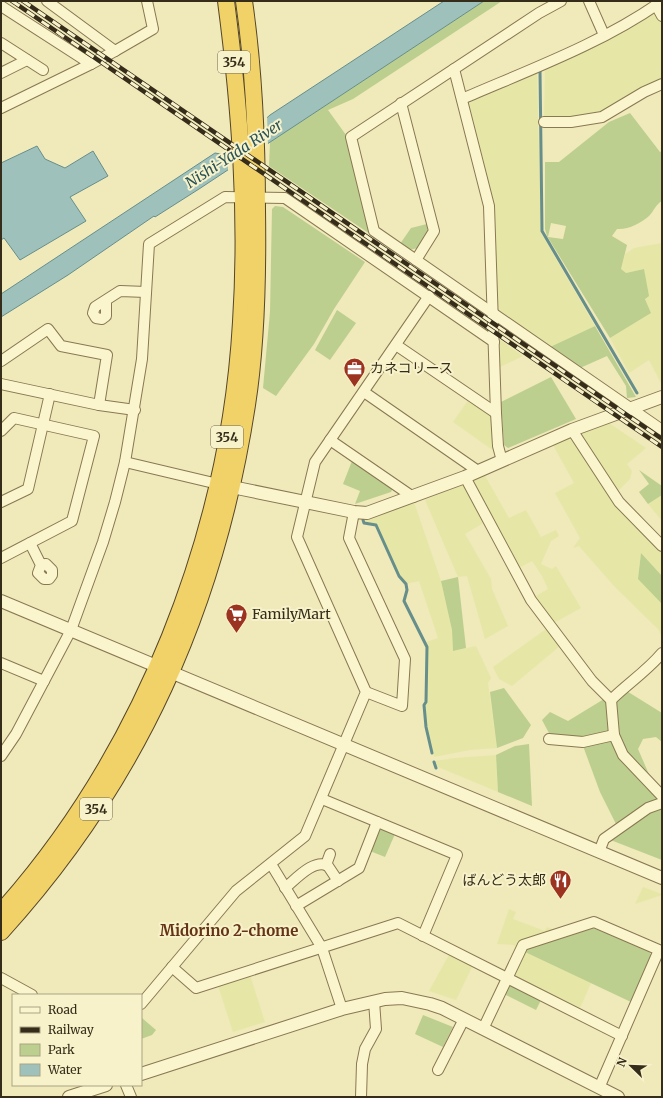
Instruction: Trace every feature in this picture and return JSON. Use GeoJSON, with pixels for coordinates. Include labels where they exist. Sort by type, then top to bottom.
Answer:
{"type":"FeatureCollection","features":[{"type":"Feature","properties":{"kind":"highway","name":"354"},"geometry":{"type":"LineString","coordinates":[[226,1],[235,70],[242,167],[250,197]]}},
{"type":"Feature","properties":{"kind":"highway","name":"354"},"geometry":{"type":"LineString","coordinates":[[1,932],[68,850],[128,760],[164,670],[183,604],[225,485],[228,431],[238,368],[250,197],[257,157],[244,1]]}},
{"type":"Feature","properties":{"kind":"highway","name":"354"},"geometry":{"type":"LineString","coordinates":[[1,912],[40,866],[85,800],[164,670]]}},
{"type":"Feature","properties":{"kind":"street"},"geometry":{"type":"LineString","coordinates":[[47,1],[115,51]]}},
{"type":"Feature","properties":{"kind":"street"},"geometry":{"type":"LineString","coordinates":[[1,108],[91,64],[153,29],[147,1]]}},
{"type":"Feature","properties":{"kind":"street"},"geometry":{"type":"LineString","coordinates":[[561,1],[539,13],[351,137],[374,231],[662,430]]}},
{"type":"Feature","properties":{"kind":"street"},"geometry":{"type":"LineString","coordinates":[[589,1],[604,35]]}},
{"type":"Feature","properties":{"kind":"street"},"geometry":{"type":"LineString","coordinates":[[462,99],[548,62],[630,23],[659,3],[662,16]]}},
{"type":"Feature","properties":{"kind":"street"},"geometry":{"type":"LineString","coordinates":[[1,6],[91,64]]}},
{"type":"Feature","properties":{"kind":"street"},"geometry":{"type":"LineString","coordinates":[[1,44],[43,70]]}},
{"type":"Feature","properties":{"kind":"street"},"geometry":{"type":"LineString","coordinates":[[1,73],[27,60]]}},
{"type":"Feature","properties":{"kind":"street"},"geometry":{"type":"LineString","coordinates":[[454,69],[490,206],[496,413],[498,446],[502,461]]}},
{"type":"Feature","properties":{"kind":"street"},"geometry":{"type":"LineString","coordinates":[[544,122],[571,122],[602,117],[644,92],[662,84]]}},
{"type":"Feature","properties":{"kind":"street"},"geometry":{"type":"LineString","coordinates":[[401,103],[434,231],[416,260]]}},
{"type":"Feature","properties":{"kind":"street"},"geometry":{"type":"LineString","coordinates":[[1,756],[16,734],[71,630],[103,542],[125,462],[135,410],[142,360],[149,244],[225,197],[285,198],[494,342]]}},
{"type":"Feature","properties":{"kind":"street"},"geometry":{"type":"LineString","coordinates":[[106,300],[120,291],[146,292]]}},
{"type":"Feature","properties":{"kind":"street"},"geometry":{"type":"LineString","coordinates":[[354,512],[349,538],[405,659],[402,706],[366,692],[297,537],[315,462],[429,296]]}},
{"type":"Feature","properties":{"kind":"street"},"geometry":{"type":"LineString","coordinates":[[1,361],[48,329],[60,346],[106,355],[99,405]]}},
{"type":"Feature","properties":{"kind":"street"},"geometry":{"type":"LineString","coordinates":[[396,344],[496,413]]}},
{"type":"Feature","properties":{"kind":"street"},"geometry":{"type":"LineString","coordinates":[[1,384],[99,405],[135,410]]}},
{"type":"Feature","properties":{"kind":"street"},"geometry":{"type":"LineString","coordinates":[[364,392],[478,471]]}},
{"type":"Feature","properties":{"kind":"street"},"geometry":{"type":"LineString","coordinates":[[1,502],[28,489],[50,394]]}},
{"type":"Feature","properties":{"kind":"street"},"geometry":{"type":"LineString","coordinates":[[125,462],[225,485],[354,512],[367,513],[465,477],[572,430],[662,397]]}},
{"type":"Feature","properties":{"kind":"street"},"geometry":{"type":"LineString","coordinates":[[1,431],[14,418],[94,436],[72,521],[1,558]]}},
{"type":"Feature","properties":{"kind":"street"},"geometry":{"type":"LineString","coordinates":[[572,430],[619,502],[662,546]]}},
{"type":"Feature","properties":{"kind":"street"},"geometry":{"type":"LineString","coordinates":[[330,440],[413,497]]}},
{"type":"Feature","properties":{"kind":"street"},"geometry":{"type":"LineString","coordinates":[[465,477],[531,600],[592,681],[611,700],[614,735],[623,755],[662,796]]}},
{"type":"Feature","properties":{"kind":"street"},"geometry":{"type":"LineString","coordinates":[[30,543],[41,565]]}},
{"type":"Feature","properties":{"kind":"street"},"geometry":{"type":"LineString","coordinates":[[1,601],[662,878]]}},
{"type":"Feature","properties":{"kind":"street"},"geometry":{"type":"LineString","coordinates":[[611,700],[630,682],[654,663],[662,654]]}},
{"type":"Feature","properties":{"kind":"street"},"geometry":{"type":"LineString","coordinates":[[1,663],[44,681]]}},
{"type":"Feature","properties":{"kind":"street"},"geometry":{"type":"LineString","coordinates":[[142,1003],[236,891],[305,836],[322,799],[366,692]]}},
{"type":"Feature","properties":{"kind":"street"},"geometry":{"type":"LineString","coordinates":[[549,739],[583,742],[614,735]]}},
{"type":"Feature","properties":{"kind":"street"},"geometry":{"type":"LineString","coordinates":[[322,799],[457,856],[423,936]]}},
{"type":"Feature","properties":{"kind":"street"},"geometry":{"type":"LineString","coordinates":[[599,852],[604,839],[648,808],[662,803]]}},
{"type":"Feature","properties":{"kind":"street"},"geometry":{"type":"LineString","coordinates":[[296,906],[359,868],[378,822]]}},
{"type":"Feature","properties":{"kind":"street"},"geometry":{"type":"LineString","coordinates":[[326,865],[330,854]]}},
{"type":"Feature","properties":{"kind":"street"},"geometry":{"type":"LineString","coordinates":[[271,864],[322,948],[342,1009]]}},
{"type":"Feature","properties":{"kind":"street"},"geometry":{"type":"LineString","coordinates":[[326,865],[338,881]]}},
{"type":"Feature","properties":{"kind":"street"},"geometry":{"type":"LineString","coordinates":[[285,888],[312,867],[326,865]]}},
{"type":"Feature","properties":{"kind":"street"},"geometry":{"type":"LineString","coordinates":[[483,1029],[523,945],[594,922],[660,950],[599,1088]]}},
{"type":"Feature","properties":{"kind":"street"},"geometry":{"type":"LineString","coordinates":[[172,967],[196,988],[398,923],[622,1036]]}},
{"type":"Feature","properties":{"kind":"street"},"geometry":{"type":"LineString","coordinates":[[1,978],[30,994]]}},
{"type":"Feature","properties":{"kind":"street"},"geometry":{"type":"LineString","coordinates":[[142,1074],[342,1009],[374,1001],[402,998],[417,1000],[442,1008],[618,1097]]}},
{"type":"Feature","properties":{"kind":"street"},"geometry":{"type":"LineString","coordinates":[[362,1097],[362,1064],[365,1049],[376,1029],[374,1001]]}},
{"type":"Feature","properties":{"kind":"street"},"geometry":{"type":"LineString","coordinates":[[438,1070],[464,1019]]}},
{"type":"Feature","properties":{"kind":"street"},"geometry":{"type":"LineString","coordinates":[[69,1097],[103,1086]]}},
{"type":"Feature","properties":{"kind":"street"},"geometry":{"type":"LineString","coordinates":[[126,1086],[131,1097]]}},
{"type":"Feature","properties":{"kind":"green space"},"geometry":{"type":"Polygon","coordinates":[[[484,1],[502,1],[353,99],[328,110],[346,135],[370,234],[269,166],[270,142],[484,1]]]}},
{"type":"Feature","properties":{"kind":"green space"},"geometry":{"type":"Polygon","coordinates":[[[655,10],[662,23],[662,80],[596,116],[544,118],[545,67],[655,10]]]}},
{"type":"Feature","properties":{"kind":"green space"},"geometry":{"type":"Polygon","coordinates":[[[537,72],[541,233],[595,326],[550,347],[498,309],[494,204],[469,104],[471,100],[537,72]]]}},
{"type":"Feature","properties":{"kind":"green space"},"geometry":{"type":"Polygon","coordinates":[[[630,113],[660,152],[662,151],[662,201],[646,219],[630,227],[617,229],[612,236],[627,245],[621,269],[626,273],[644,269],[649,296],[645,299],[651,313],[610,338],[547,236],[545,229],[545,162],[559,162],[609,122],[630,113]],[[551,223],[548,237],[563,239],[566,226],[551,223]]]}},
{"type":"Feature","properties":{"kind":"green space"},"geometry":{"type":"Polygon","coordinates":[[[275,206],[283,207],[365,262],[334,309],[314,344],[276,396],[263,388],[270,312],[272,209],[275,206]]]}},
{"type":"Feature","properties":{"kind":"green space"},"geometry":{"type":"Polygon","coordinates":[[[427,224],[428,232],[418,248],[409,250],[400,244],[411,228],[427,224]]]}},
{"type":"Feature","properties":{"kind":"green space"},"geometry":{"type":"Polygon","coordinates":[[[662,243],[662,385],[649,360],[629,373],[610,338],[651,313],[645,298],[644,269],[626,273],[621,269],[625,254],[634,248],[662,243]]]}},
{"type":"Feature","properties":{"kind":"green space"},"geometry":{"type":"Polygon","coordinates":[[[337,310],[356,323],[330,360],[315,350],[337,310]]]}},
{"type":"Feature","properties":{"kind":"green space"},"geometry":{"type":"Polygon","coordinates":[[[595,326],[636,397],[627,398],[626,386],[607,356],[580,368],[550,347],[595,326]]]}},
{"type":"Feature","properties":{"kind":"green space"},"geometry":{"type":"Polygon","coordinates":[[[499,339],[523,356],[500,367],[499,339]]]}},
{"type":"Feature","properties":{"kind":"green space"},"geometry":{"type":"Polygon","coordinates":[[[551,377],[576,419],[508,448],[504,445],[501,402],[551,377]]]}},
{"type":"Feature","properties":{"kind":"green space"},"geometry":{"type":"Polygon","coordinates":[[[469,399],[492,414],[494,451],[453,422],[469,399]]]}},
{"type":"Feature","properties":{"kind":"green space"},"geometry":{"type":"Polygon","coordinates":[[[609,423],[646,448],[627,464],[632,471],[630,479],[617,492],[580,434],[609,423]]]}},
{"type":"Feature","properties":{"kind":"green space"},"geometry":{"type":"Polygon","coordinates":[[[569,438],[573,438],[622,513],[662,551],[662,576],[641,553],[638,579],[662,604],[662,637],[658,629],[614,586],[579,546],[573,548],[580,538],[555,493],[574,483],[553,445],[569,438]]]}},
{"type":"Feature","properties":{"kind":"green space"},"geometry":{"type":"Polygon","coordinates":[[[352,461],[393,488],[391,492],[355,504],[360,491],[343,484],[352,461]]]}},
{"type":"Feature","properties":{"kind":"green space"},"geometry":{"type":"Polygon","coordinates":[[[639,470],[662,486],[662,495],[648,504],[639,492],[649,484],[639,470]]]}},
{"type":"Feature","properties":{"kind":"green space"},"geometry":{"type":"Polygon","coordinates":[[[484,474],[509,518],[526,510],[541,537],[556,530],[559,536],[551,541],[541,564],[552,569],[556,566],[581,608],[552,624],[534,597],[548,589],[542,576],[532,561],[519,568],[472,479],[484,474]]]}},
{"type":"Feature","properties":{"kind":"green space"},"geometry":{"type":"Polygon","coordinates":[[[465,483],[485,522],[465,534],[491,579],[492,589],[508,626],[485,639],[467,576],[458,577],[425,500],[465,483]]]}},
{"type":"Feature","properties":{"kind":"green space"},"geometry":{"type":"Polygon","coordinates":[[[662,495],[662,521],[648,504],[662,495]]]}},
{"type":"Feature","properties":{"kind":"green space"},"geometry":{"type":"Polygon","coordinates":[[[414,502],[441,581],[452,630],[453,651],[476,646],[491,678],[488,683],[497,748],[470,750],[434,757],[428,733],[424,704],[427,701],[426,642],[438,638],[419,581],[406,584],[399,576],[375,524],[365,522],[363,519],[414,502]]]}},
{"type":"Feature","properties":{"kind":"green space"},"geometry":{"type":"Polygon","coordinates":[[[641,553],[662,576],[662,604],[638,579],[641,553]]]}},
{"type":"Feature","properties":{"kind":"green space"},"geometry":{"type":"Polygon","coordinates":[[[458,577],[466,648],[453,651],[452,630],[441,581],[458,577]]]}},
{"type":"Feature","properties":{"kind":"green space"},"geometry":{"type":"Polygon","coordinates":[[[546,629],[560,646],[512,686],[499,679],[493,667],[546,629]]]}},
{"type":"Feature","properties":{"kind":"green space"},"geometry":{"type":"Polygon","coordinates":[[[504,688],[531,725],[523,738],[497,748],[490,692],[504,688]]]}},
{"type":"Feature","properties":{"kind":"green space"},"geometry":{"type":"Polygon","coordinates":[[[625,690],[662,713],[662,742],[656,737],[643,739],[638,749],[651,779],[627,753],[619,737],[616,700],[625,690]]]}},
{"type":"Feature","properties":{"kind":"green space"},"geometry":{"type":"Polygon","coordinates":[[[604,699],[607,702],[609,731],[594,735],[580,736],[550,735],[542,720],[550,712],[568,721],[604,699]]]}},
{"type":"Feature","properties":{"kind":"green space"},"geometry":{"type":"Polygon","coordinates":[[[605,741],[611,742],[660,799],[617,826],[600,792],[583,746],[605,741]]]}},
{"type":"Feature","properties":{"kind":"green space"},"geometry":{"type":"Polygon","coordinates":[[[529,744],[532,806],[498,792],[496,755],[515,746],[529,744]]]}},
{"type":"Feature","properties":{"kind":"green space"},"geometry":{"type":"Polygon","coordinates":[[[496,755],[498,792],[438,767],[435,761],[455,758],[496,755]]]}},
{"type":"Feature","properties":{"kind":"green space"},"geometry":{"type":"Polygon","coordinates":[[[662,808],[662,860],[608,839],[651,809],[662,808]]]}},
{"type":"Feature","properties":{"kind":"green space"},"geometry":{"type":"Polygon","coordinates":[[[383,829],[395,834],[385,857],[370,851],[378,831],[383,829]]]}},
{"type":"Feature","properties":{"kind":"green space"},"geometry":{"type":"Polygon","coordinates":[[[643,887],[662,894],[662,895],[635,904],[643,887]]]}},
{"type":"Feature","properties":{"kind":"green space"},"geometry":{"type":"Polygon","coordinates":[[[509,909],[516,912],[513,919],[545,931],[547,927],[554,930],[521,940],[517,948],[513,945],[497,944],[509,909]]]}},
{"type":"Feature","properties":{"kind":"green space"},"geometry":{"type":"Polygon","coordinates":[[[593,928],[649,951],[651,955],[631,1002],[525,952],[527,949],[593,928]]]}},
{"type":"Feature","properties":{"kind":"green space"},"geometry":{"type":"Polygon","coordinates":[[[525,952],[591,983],[580,1008],[515,977],[515,973],[525,952]]]}},
{"type":"Feature","properties":{"kind":"green space"},"geometry":{"type":"Polygon","coordinates":[[[450,953],[473,965],[456,1000],[429,991],[450,953]]]}},
{"type":"Feature","properties":{"kind":"green space"},"geometry":{"type":"Polygon","coordinates":[[[250,975],[265,1022],[233,1032],[218,986],[250,975]]]}},
{"type":"Feature","properties":{"kind":"green space"},"geometry":{"type":"Polygon","coordinates":[[[513,984],[542,998],[536,1010],[504,994],[508,986],[513,984]]]}},
{"type":"Feature","properties":{"kind":"green space"},"geometry":{"type":"Polygon","coordinates":[[[423,1015],[453,1027],[443,1047],[415,1034],[423,1015]]]}},
{"type":"Feature","properties":{"kind":"green space"},"geometry":{"type":"Polygon","coordinates":[[[142,1018],[156,1030],[152,1035],[142,1039],[142,1018]]]}},
{"type":"Feature","properties":{"kind":"water","name":"Nishi-Yada River"},"geometry":{"type":"Polygon","coordinates":[[[444,1],[484,1],[199,189],[155,217],[154,216],[68,275],[1,317],[1,294],[215,153],[226,155],[270,115],[444,1]]]}},
{"type":"Feature","properties":{"kind":"water"},"geometry":{"type":"Polygon","coordinates":[[[37,146],[45,159],[65,168],[93,151],[108,176],[70,197],[86,221],[20,260],[4,238],[1,240],[1,163],[37,146]]]}},
{"type":"Feature","properties":{"kind":"pier"},"geometry":{"type":"Polygon","coordinates":[[[267,115],[268,145],[228,171],[228,151],[267,115]]]}},
{"type":"Feature","properties":{"kind":"waterway"},"geometry":{"type":"LineString","coordinates":[[540,71],[542,231],[637,393]]}},
{"type":"Feature","properties":{"kind":"waterway"},"geometry":{"type":"LineString","coordinates":[[363,520],[364,523],[376,525],[399,576],[406,584],[407,590],[404,601],[427,647],[426,702],[424,705],[426,727],[432,753]]}},
{"type":"Feature","properties":{"kind":"waterway"},"geometry":{"type":"LineString","coordinates":[[434,762],[436,768]]}},
{"type":"Feature","properties":{"kind":"railway"},"geometry":{"type":"LineString","coordinates":[[12,1],[662,447]]}},
{"type":"Feature","properties":{"kind":"railway"},"geometry":{"type":"LineString","coordinates":[[23,1],[662,439]]}},
{"type":"Feature","properties":{"kind":"place","name":"カネコリース"},"geometry":{"type":"Point","coordinates":[355,388]}},
{"type":"Feature","properties":{"kind":"place","name":"FamilyMart"},"geometry":{"type":"Point","coordinates":[237,634]}},
{"type":"Feature","properties":{"kind":"place","name":"ばんどう太郎"},"geometry":{"type":"Point","coordinates":[561,900]}},
{"type":"Feature","properties":{"kind":"district","name":"Midorino 2-chome"},"geometry":{"type":"Point","coordinates":[229,931]}}]}
